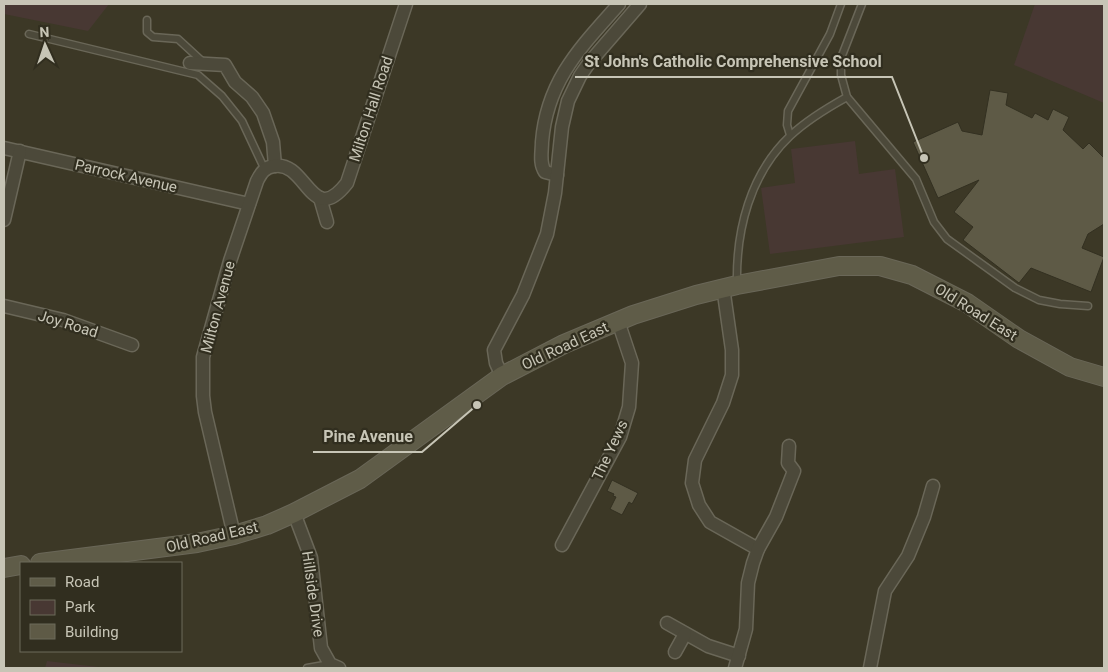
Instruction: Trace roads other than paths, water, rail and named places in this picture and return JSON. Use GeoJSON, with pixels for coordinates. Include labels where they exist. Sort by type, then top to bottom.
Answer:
{"type":"FeatureCollection","features":[{"type":"Feature","properties":{"kind":"main road","name":"Old Road East"},"geometry":{"type":"LineString","coordinates":[[48,562],[197,543],[234,535],[267,524],[294,513],[360,479],[502,376],[564,344],[618,321],[666,304],[730,286],[838,266],[880,266],[912,275],[967,303],[1019,339],[1070,367],[1104,377]]}},
{"type":"Feature","properties":{"kind":"main road"},"geometry":{"type":"LineString","coordinates":[[4,568],[20,566]]}},
{"type":"Feature","properties":{"kind":"street","name":"Milton Hall Road"},"geometry":{"type":"LineString","coordinates":[[320,198],[328,199],[336,196],[346,183],[406,4]]}},
{"type":"Feature","properties":{"kind":"street"},"geometry":{"type":"LineString","coordinates":[[557,175],[545,172],[542,167],[544,128],[556,89],[578,50],[619,4]]}},
{"type":"Feature","properties":{"kind":"street"},"geometry":{"type":"LineString","coordinates":[[502,376],[496,363],[494,350],[523,295],[542,247],[551,216],[566,107],[577,82],[593,58],[640,4]]}},
{"type":"Feature","properties":{"kind":"street"},"geometry":{"type":"LineString","coordinates":[[197,64],[230,65],[235,82],[252,97],[263,113],[272,140],[270,168],[281,166],[290,169],[320,198],[327,222]]}},
{"type":"Feature","properties":{"kind":"street","name":"Parrock Avenue"},"geometry":{"type":"LineString","coordinates":[[4,148],[249,204]]}},
{"type":"Feature","properties":{"kind":"street"},"geometry":{"type":"LineString","coordinates":[[4,220],[20,151]]}},
{"type":"Feature","properties":{"kind":"street","name":"Milton Avenue"},"geometry":{"type":"LineString","coordinates":[[234,535],[206,412],[203,357],[214,312],[249,204],[259,178],[270,168]]}},
{"type":"Feature","properties":{"kind":"street"},"geometry":{"type":"LineString","coordinates":[[730,286],[732,374],[721,408],[695,460],[692,484],[699,506],[710,522],[758,549]]}},
{"type":"Feature","properties":{"kind":"street","name":"Joy Road"},"geometry":{"type":"LineString","coordinates":[[4,306],[63,320],[132,344]]}},
{"type":"Feature","properties":{"kind":"street","name":"The Yews"},"geometry":{"type":"LineString","coordinates":[[562,545],[620,436],[629,408],[632,363],[618,321]]}},
{"type":"Feature","properties":{"kind":"street"},"geometry":{"type":"LineString","coordinates":[[667,623],[737,662],[746,629],[749,577],[758,549],[776,518],[794,472],[788,463],[789,446]]}},
{"type":"Feature","properties":{"kind":"street"},"geometry":{"type":"LineString","coordinates":[[870,668],[885,591],[908,556],[924,517],[933,486]]}},
{"type":"Feature","properties":{"kind":"street","name":"Hillside Drive"},"geometry":{"type":"LineString","coordinates":[[294,513],[311,558],[320,648],[334,666]]}},
{"type":"Feature","properties":{"kind":"street"},"geometry":{"type":"LineString","coordinates":[[674,652],[685,634]]}},
{"type":"Feature","properties":{"kind":"lane"},"geometry":{"type":"LineString","coordinates":[[790,135],[787,126],[788,111],[830,34],[841,4]]}},
{"type":"Feature","properties":{"kind":"lane"},"geometry":{"type":"LineString","coordinates":[[862,4],[841,58],[841,75],[847,97],[916,180],[934,222],[947,239],[1015,288],[1038,300],[1088,306]]}},
{"type":"Feature","properties":{"kind":"lane"},"geometry":{"type":"LineString","coordinates":[[147,20],[148,33],[153,37],[178,39],[202,62],[197,64]]}},
{"type":"Feature","properties":{"kind":"lane"},"geometry":{"type":"LineString","coordinates":[[29,34],[198,74],[222,96],[242,122],[270,168]]}},
{"type":"Feature","properties":{"kind":"lane"},"geometry":{"type":"LineString","coordinates":[[730,286],[742,223],[751,192],[771,156],[790,135],[815,116],[847,97]]}},
{"type":"Feature","properties":{"kind":"lane"},"geometry":{"type":"LineString","coordinates":[[307,668],[334,666]]}},
{"type":"Feature","properties":{"kind":"place","name":"St John's Catholic Comprehensive School"},"geometry":{"type":"Point","coordinates":[924,158]}},
{"type":"Feature","properties":{"kind":"place","name":"Pine Avenue"},"geometry":{"type":"Point","coordinates":[477,405]}}]}
